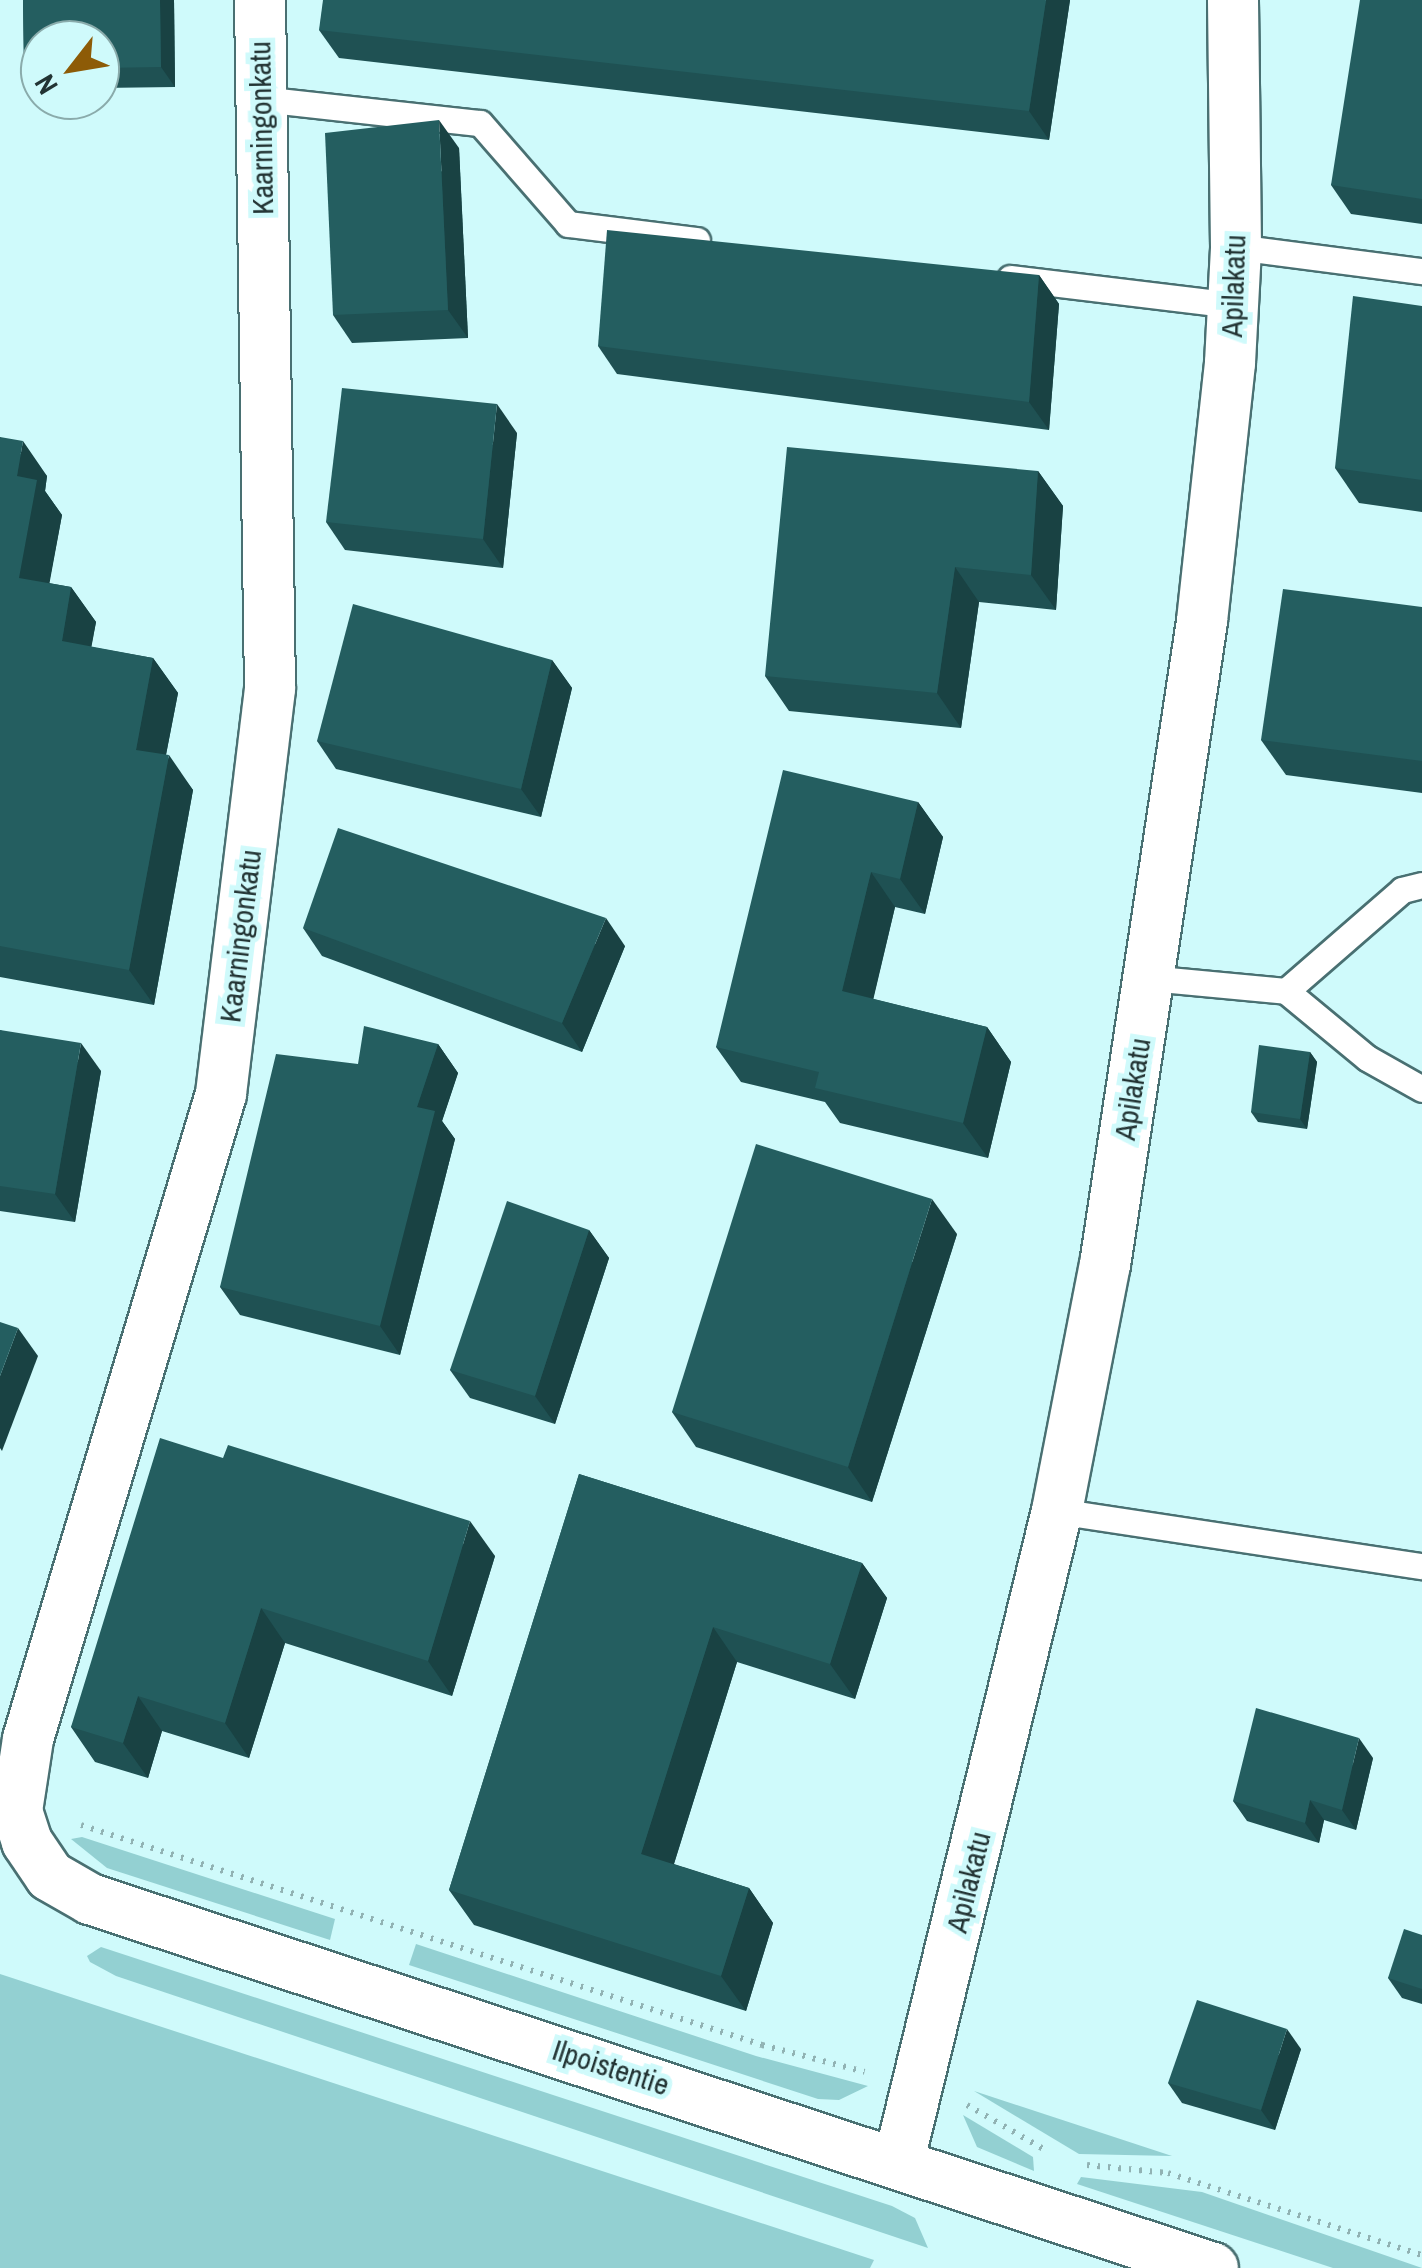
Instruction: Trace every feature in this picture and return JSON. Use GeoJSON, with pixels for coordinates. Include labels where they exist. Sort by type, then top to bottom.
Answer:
{"type":"FeatureCollection","features":[{"type":"Feature","properties":{"kind":"street","name":"Kaarningonkatu"},"geometry":{"type":"LineString","coordinates":[[48,1834],[17,1811],[28,1738],[221,1094],[270,688],[260,0]]}},
{"type":"Feature","properties":{"kind":"street","name":"Apilakatu"},"geometry":{"type":"LineString","coordinates":[[899,2160],[1057,1511],[1105,1265],[1202,622],[1236,247],[1233,0]]}},
{"type":"Feature","properties":{"kind":"street","name":"Ilpoistentie"},"geometry":{"type":"LineString","coordinates":[[48,1834],[50,1876],[90,1898],[899,2160],[1213,2268]]}},
{"type":"Feature","properties":{"kind":"lane"},"geometry":{"type":"LineString","coordinates":[[261,99],[480,123],[568,224],[724,244]]}},
{"type":"Feature","properties":{"kind":"lane"},"geometry":{"type":"LineString","coordinates":[[1236,247],[1422,272]]}},
{"type":"Feature","properties":{"kind":"lane"},"geometry":{"type":"LineString","coordinates":[[979,274],[1233,305]]}},
{"type":"Feature","properties":{"kind":"lane"},"geometry":{"type":"LineString","coordinates":[[1286,991],[1402,890],[1422,886]]}},
{"type":"Feature","properties":{"kind":"lane"},"geometry":{"type":"LineString","coordinates":[[1149,978],[1286,991],[1367,1058],[1422,1089]]}},
{"type":"Feature","properties":{"kind":"lane"},"geometry":{"type":"LineString","coordinates":[[1057,1511],[1422,1566]]}},
{"type":"Feature","properties":{"kind":"path"},"geometry":{"type":"LineString","coordinates":[[48,1834],[89,1824],[419,1932]]}},
{"type":"Feature","properties":{"kind":"shaded area"},"geometry":{"type":"Polygon","coordinates":[[[82,1837],[335,1919],[330,1940],[107,1868],[71,1839],[82,1837]]]}},
{"type":"Feature","properties":{"kind":"shaded area"},"geometry":{"type":"Polygon","coordinates":[[[416,1944],[756,2056],[868,2086],[839,2100],[818,2099],[409,1965],[416,1944]]]}},
{"type":"Feature","properties":{"kind":"shaded area"},"geometry":{"type":"Polygon","coordinates":[[[101,1947],[892,2206],[915,2218],[928,2248],[116,1976],[90,1962],[87,1956],[101,1947]]]}},
{"type":"Feature","properties":{"kind":"shaded area"},"geometry":{"type":"Polygon","coordinates":[[[0,1974],[874,2260],[870,2268],[0,2268],[0,1974]]]}},
{"type":"Feature","properties":{"kind":"shaded area"},"geometry":{"type":"Polygon","coordinates":[[[974,2091],[1172,2156],[1079,2154],[974,2091]]]}},
{"type":"Feature","properties":{"kind":"shaded area"},"geometry":{"type":"Polygon","coordinates":[[[963,2115],[1033,2157],[1034,2171],[977,2147],[963,2115]]]}},
{"type":"Feature","properties":{"kind":"shaded area"},"geometry":{"type":"Polygon","coordinates":[[[1081,2177],[1202,2192],[1422,2268],[1333,2268],[1077,2184],[1081,2177]]]}},
{"type":"Feature","properties":{"kind":"building"},"geometry":{"type":"Polygon","coordinates":[[[23,0],[160,0],[161,67],[120,68],[120,20],[23,20],[23,0]]]}},
{"type":"Feature","properties":{"kind":"building"},"geometry":{"type":"Polygon","coordinates":[[[323,0],[1046,0],[1029,111],[319,30],[323,0]]]}},
{"type":"Feature","properties":{"kind":"building"},"geometry":{"type":"Polygon","coordinates":[[[1360,0],[1422,0],[1422,199],[1331,185],[1360,0]]]}},
{"type":"Feature","properties":{"kind":"building"},"geometry":{"type":"Polygon","coordinates":[[[439,120],[448,310],[333,315],[325,133],[439,120]]]}},
{"type":"Feature","properties":{"kind":"building"},"geometry":{"type":"Polygon","coordinates":[[[607,230],[1039,275],[1029,402],[598,346],[607,230]]]}},
{"type":"Feature","properties":{"kind":"building"},"geometry":{"type":"Polygon","coordinates":[[[1353,296],[1422,306],[1422,480],[1335,468],[1353,296]]]}},
{"type":"Feature","properties":{"kind":"building"},"geometry":{"type":"Polygon","coordinates":[[[342,388],[497,404],[483,539],[326,522],[342,388]]]}},
{"type":"Feature","properties":{"kind":"building"},"geometry":{"type":"Polygon","coordinates":[[[0,437],[23,441],[17,476],[37,480],[19,578],[71,587],[62,641],[153,658],[136,750],[169,755],[129,970],[0,946],[0,437]]]}},
{"type":"Feature","properties":{"kind":"building"},"geometry":{"type":"Polygon","coordinates":[[[787,447],[1038,471],[1031,575],[955,567],[937,693],[765,676],[787,447]]]}},
{"type":"Feature","properties":{"kind":"building"},"geometry":{"type":"Polygon","coordinates":[[[1283,589],[1422,607],[1422,761],[1261,740],[1283,589]]]}},
{"type":"Feature","properties":{"kind":"building"},"geometry":{"type":"Polygon","coordinates":[[[353,604],[552,660],[521,789],[317,741],[353,604]]]}},
{"type":"Feature","properties":{"kind":"building"},"geometry":{"type":"Polygon","coordinates":[[[783,770],[918,802],[900,879],[871,872],[842,991],[987,1027],[963,1123],[815,1088],[819,1072],[716,1047],[783,770]]]}},
{"type":"Feature","properties":{"kind":"building"},"geometry":{"type":"Polygon","coordinates":[[[338,828],[606,918],[562,1023],[303,928],[338,828]]]}},
{"type":"Feature","properties":{"kind":"building"},"geometry":{"type":"Polygon","coordinates":[[[364,1026],[438,1044],[417,1107],[435,1111],[380,1326],[220,1287],[276,1054],[358,1064],[364,1026]]]}},
{"type":"Feature","properties":{"kind":"building"},"geometry":{"type":"Polygon","coordinates":[[[0,1030],[81,1043],[55,1194],[0,1186],[0,1030]]]}},
{"type":"Feature","properties":{"kind":"building"},"geometry":{"type":"Polygon","coordinates":[[[1259,1045],[1310,1052],[1300,1119],[1251,1112],[1259,1045]]]}},
{"type":"Feature","properties":{"kind":"building"},"geometry":{"type":"Polygon","coordinates":[[[756,1144],[932,1199],[848,1467],[672,1412],[756,1144]]]}},
{"type":"Feature","properties":{"kind":"building"},"geometry":{"type":"Polygon","coordinates":[[[507,1201],[589,1230],[535,1396],[450,1370],[507,1201]]]}},
{"type":"Feature","properties":{"kind":"building"},"geometry":{"type":"Polygon","coordinates":[[[0,1322],[18,1328],[0,1376],[0,1322]]]}},
{"type":"Feature","properties":{"kind":"building"},"geometry":{"type":"Polygon","coordinates":[[[160,1438],[223,1458],[228,1445],[470,1521],[428,1661],[261,1608],[225,1723],[138,1696],[123,1743],[71,1727],[160,1438]]]}},
{"type":"Feature","properties":{"kind":"building"},"geometry":{"type":"Polygon","coordinates":[[[579,1474],[862,1563],[830,1664],[713,1627],[641,1854],[749,1888],[721,1976],[449,1890],[579,1474]]]}},
{"type":"Feature","properties":{"kind":"building"},"geometry":{"type":"Polygon","coordinates":[[[1256,1708],[1359,1738],[1342,1810],[1310,1800],[1305,1823],[1233,1801],[1256,1708]]]}},
{"type":"Feature","properties":{"kind":"building"},"geometry":{"type":"Polygon","coordinates":[[[1404,1929],[1422,1935],[1422,1989],[1388,1978],[1404,1929]]]}},
{"type":"Feature","properties":{"kind":"building"},"geometry":{"type":"Polygon","coordinates":[[[1197,2000],[1287,2029],[1261,2110],[1168,2083],[1197,2000]]]}}]}
